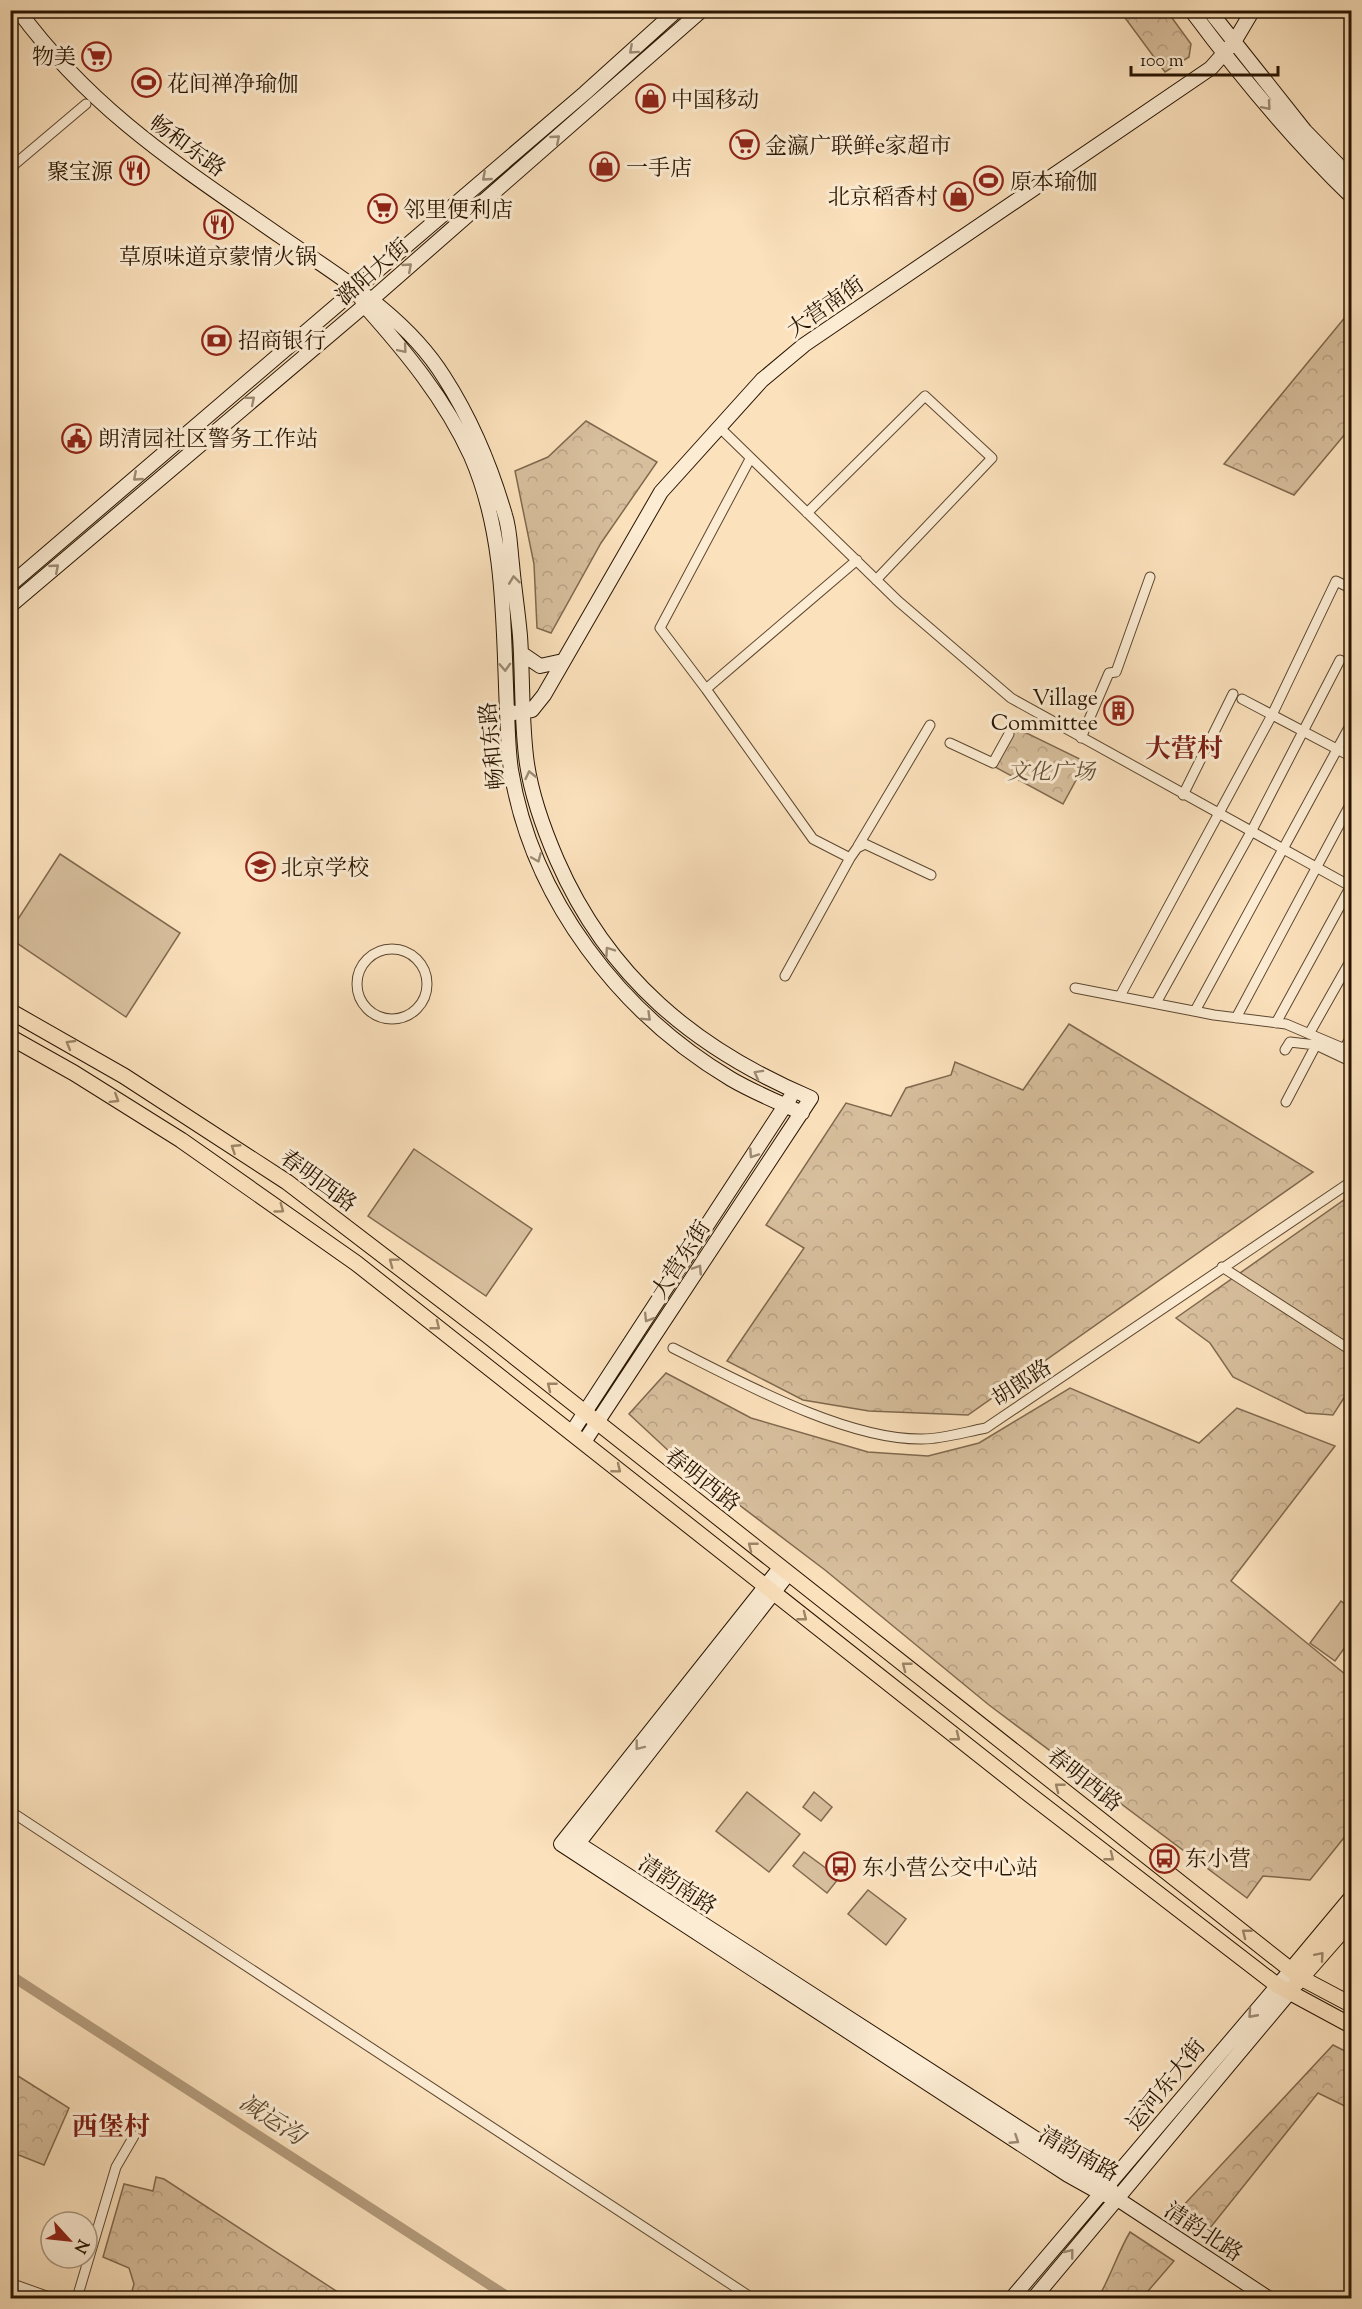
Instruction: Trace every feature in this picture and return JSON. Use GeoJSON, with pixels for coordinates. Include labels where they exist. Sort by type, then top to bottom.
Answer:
{"type":"FeatureCollection","features":[{"type":"Feature","properties":{"kind":"main road","name":"畅和东路"},"geometry":{"type":"LineString","coordinates":[[18,10],[66,70],[95,99],[141,138],[357,289],[418,367],[448,412],[472,458],[492,522],[502,583],[511,770],[537,858],[565,914],[594,958],[628,998],[662,1031],[732,1080],[802,1113]]}},
{"type":"Feature","properties":{"kind":"main road","name":"潞阳大街"},"geometry":{"type":"LineString","coordinates":[[10,585],[357,289],[677,10]]}},
{"type":"Feature","properties":{"kind":"main road","name":"潞阳大街"},"geometry":{"type":"LineString","coordinates":[[10,606],[368,302],[702,10]]}},
{"type":"Feature","properties":{"kind":"main road"},"geometry":{"type":"LineString","coordinates":[[1191,10],[1224,55],[1314,161],[1352,197]]}},
{"type":"Feature","properties":{"kind":"main road"},"geometry":{"type":"LineString","coordinates":[[1209,10],[1305,130],[1352,179]]}},
{"type":"Feature","properties":{"kind":"main road","name":"大营南街"},"geometry":{"type":"LineString","coordinates":[[524,713],[532,710],[544,694],[661,492],[718,426],[762,380],[804,345],[1211,68],[1234,42],[1253,10]]}},
{"type":"Feature","properties":{"kind":"main road","name":"畅和东路"},"geometry":{"type":"LineString","coordinates":[[368,302],[402,325],[443,375],[479,441],[506,518],[521,653],[528,765],[543,826],[568,886],[614,959],[648,996],[692,1031],[762,1078],[811,1098]]}},
{"type":"Feature","properties":{"kind":"main road"},"geometry":{"type":"LineString","coordinates":[[521,653],[540,666],[563,661]]}},
{"type":"Feature","properties":{"kind":"main road"},"geometry":{"type":"LineString","coordinates":[[507,714],[524,713]]}},
{"type":"Feature","properties":{"kind":"main road","name":"春明西路"},"geometry":{"type":"LineString","coordinates":[[10,1011],[124,1076],[287,1182],[487,1335],[1296,1974],[1352,2005]]}},
{"type":"Feature","properties":{"kind":"main road","name":"春明西路"},"geometry":{"type":"LineString","coordinates":[[10,1037],[74,1073],[250,1187],[356,1263],[769,1590],[1283,1989],[1352,2026]]}},
{"type":"Feature","properties":{"kind":"main road","name":"大营东街"},"geometry":{"type":"LineString","coordinates":[[578,1437],[795,1091]]}},
{"type":"Feature","properties":{"kind":"main road","name":"大营东街"},"geometry":{"type":"LineString","coordinates":[[590,1418],[811,1098]]}},
{"type":"Feature","properties":{"kind":"main road","name":"清韵南路"},"geometry":{"type":"LineString","coordinates":[[784,1571],[573,1844],[1109,2193]]}},
{"type":"Feature","properties":{"kind":"main road","name":"运河东大街"},"geometry":{"type":"LineString","coordinates":[[1034,2298],[1109,2193],[1296,1974],[1352,1897]]}},
{"type":"Feature","properties":{"kind":"main road","name":"运河东大街"},"geometry":{"type":"LineString","coordinates":[[1296,1974],[1352,1920]]}},
{"type":"Feature","properties":{"kind":"main road","name":"运河东大街"},"geometry":{"type":"LineString","coordinates":[[1012,2298],[1077,2220],[1109,2193]]}},
{"type":"Feature","properties":{"kind":"main road","name":"清韵北路"},"geometry":{"type":"LineString","coordinates":[[1109,2193],[1268,2298]]}},
{"type":"Feature","properties":{"kind":"street"},"geometry":{"type":"LineString","coordinates":[[10,172],[15,164],[86,104]]}},
{"type":"Feature","properties":{"kind":"street"},"geometry":{"type":"LineString","coordinates":[[807,513],[925,396],[992,458],[876,580]]}},
{"type":"Feature","properties":{"kind":"street"},"geometry":{"type":"LineString","coordinates":[[718,426],[876,580],[1011,698],[1351,886],[1276,1023]]}},
{"type":"Feature","properties":{"kind":"street"},"geometry":{"type":"LineString","coordinates":[[750,459],[660,628],[813,839],[850,858]]}},
{"type":"Feature","properties":{"kind":"street"},"geometry":{"type":"LineString","coordinates":[[706,689],[856,560]]}},
{"type":"Feature","properties":{"kind":"street"},"geometry":{"type":"LineString","coordinates":[[1081,738],[1109,673],[1116,672],[1150,577]]}},
{"type":"Feature","properties":{"kind":"street"},"geometry":{"type":"LineString","coordinates":[[1120,996],[1272,715],[1336,581],[1352,589]]}},
{"type":"Feature","properties":{"kind":"street"},"geometry":{"type":"LineString","coordinates":[[1156,1003],[1251,832],[1301,730],[1340,660]]}},
{"type":"Feature","properties":{"kind":"street"},"geometry":{"type":"LineString","coordinates":[[1183,795],[1237,697],[1352,757]]}},
{"type":"Feature","properties":{"kind":"street"},"geometry":{"type":"LineString","coordinates":[[1195,1011],[1352,722]]}},
{"type":"Feature","properties":{"kind":"street"},"geometry":{"type":"LineString","coordinates":[[785,976],[850,858],[930,725]]}},
{"type":"Feature","properties":{"kind":"street"},"geometry":{"type":"LineString","coordinates":[[950,743],[993,764],[1009,734]]}},
{"type":"Feature","properties":{"kind":"street"},"geometry":{"type":"LineString","coordinates":[[1236,1017],[1352,801]]}},
{"type":"Feature","properties":{"kind":"street"},"geometry":{"type":"LineString","coordinates":[[857,848],[865,844],[931,875]]}},
{"type":"Feature","properties":{"kind":"street"},"geometry":{"type":"LineString","coordinates":[[394,948],[417,958],[424,968],[427,980],[423,1002],[416,1010],[406,1016],[384,1019],[365,1007],[356,987],[357,975],[362,963],[371,954],[382,949],[394,948]]}},
{"type":"Feature","properties":{"kind":"street"},"geometry":{"type":"LineString","coordinates":[[1309,1034],[1352,958]]}},
{"type":"Feature","properties":{"kind":"street"},"geometry":{"type":"LineString","coordinates":[[1075,988],[1195,1011],[1276,1023],[1348,1050],[1352,1035]]}},
{"type":"Feature","properties":{"kind":"street"},"geometry":{"type":"LineString","coordinates":[[1285,1050],[1290,1042],[1316,1045],[1352,1062]]}},
{"type":"Feature","properties":{"kind":"street"},"geometry":{"type":"LineString","coordinates":[[1286,1102],[1316,1045]]}},
{"type":"Feature","properties":{"kind":"street","name":"胡郎路"},"geometry":{"type":"LineString","coordinates":[[673,1348],[751,1388],[852,1428],[888,1437],[924,1439],[986,1428],[1099,1354],[1222,1267],[1352,1181]]}},
{"type":"Feature","properties":{"kind":"street"},"geometry":{"type":"LineString","coordinates":[[1222,1267],[1352,1351]]}},
{"type":"Feature","properties":{"kind":"street"},"geometry":{"type":"LineString","coordinates":[[10,1810],[752,2298]]}},
{"type":"Feature","properties":{"kind":"street"},"geometry":{"type":"LineString","coordinates":[[77,2298],[112,2177],[134,2136]]}},
{"type":"Feature","properties":{"kind":"street"},"geometry":{"type":"LineString","coordinates":[[10,2283],[52,2298]]}},
{"type":"Feature","properties":{"kind":"green space"},"geometry":{"type":"Polygon","coordinates":[[[1120,11],[1167,11],[1191,44],[1189,57],[1165,72],[1120,11]]]}},
{"type":"Feature","properties":{"kind":"green space"},"geometry":{"type":"Polygon","coordinates":[[[1351,310],[1351,427],[1294,495],[1224,464],[1351,310]]]}},
{"type":"Feature","properties":{"kind":"green space"},"geometry":{"type":"Polygon","coordinates":[[[586,421],[657,462],[601,543],[551,633],[537,628],[534,564],[515,471],[548,457],[586,421]]]}},
{"type":"Feature","properties":{"kind":"green space","name":"文化广场"},"geometry":{"type":"Polygon","coordinates":[[[1016,728],[1086,762],[1063,804],[995,767],[1016,728]]]}},
{"type":"Feature","properties":{"kind":"green space"},"geometry":{"type":"Polygon","coordinates":[[[60,854],[180,933],[126,1017],[11,939],[11,930],[60,854]]]}},
{"type":"Feature","properties":{"kind":"green space"},"geometry":{"type":"Polygon","coordinates":[[[1069,1024],[1313,1172],[968,1415],[869,1411],[803,1400],[727,1361],[804,1248],[766,1225],[846,1103],[891,1116],[906,1088],[951,1075],[955,1062],[1023,1090],[1069,1024]]]}},
{"type":"Feature","properties":{"kind":"green space"},"geometry":{"type":"Polygon","coordinates":[[[414,1149],[532,1229],[486,1296],[368,1216],[414,1149]]]}},
{"type":"Feature","properties":{"kind":"green space"},"geometry":{"type":"Polygon","coordinates":[[[1351,1195],[1351,1387],[1333,1415],[1306,1413],[1233,1377],[1210,1343],[1176,1318],[1351,1195]]]}},
{"type":"Feature","properties":{"kind":"green space"},"geometry":{"type":"Polygon","coordinates":[[[666,1373],[751,1418],[868,1452],[928,1456],[979,1443],[1070,1388],[1199,1443],[1237,1408],[1335,1446],[1231,1581],[1351,1679],[1351,1829],[1310,1880],[1263,1876],[1247,1898],[989,1705],[825,1570],[672,1454],[629,1414],[666,1373]]]}},
{"type":"Feature","properties":{"kind":"green space"},"geometry":{"type":"Polygon","coordinates":[[[1341,1601],[1351,1609],[1351,1639],[1335,1661],[1310,1643],[1341,1601]]]}},
{"type":"Feature","properties":{"kind":"green space"},"geometry":{"type":"Polygon","coordinates":[[[747,1792],[800,1834],[769,1872],[716,1831],[747,1792]]]}},
{"type":"Feature","properties":{"kind":"green space"},"geometry":{"type":"Polygon","coordinates":[[[814,1792],[832,1807],[821,1821],[803,1807],[814,1792]]]}},
{"type":"Feature","properties":{"kind":"green space"},"geometry":{"type":"Polygon","coordinates":[[[804,1852],[839,1878],[827,1893],[793,1866],[804,1852]]]}},
{"type":"Feature","properties":{"kind":"green space"},"geometry":{"type":"Polygon","coordinates":[[[868,1890],[906,1919],[886,1945],[848,1914],[868,1890]]]}},
{"type":"Feature","properties":{"kind":"green space"},"geometry":{"type":"Polygon","coordinates":[[[1333,2045],[1351,2054],[1351,2109],[1318,2093],[1210,2228],[1180,2209],[1333,2045]]]}},
{"type":"Feature","properties":{"kind":"green space"},"geometry":{"type":"Polygon","coordinates":[[[10,2071],[69,2108],[44,2165],[11,2152],[10,2071]]]}},
{"type":"Feature","properties":{"kind":"green space"},"geometry":{"type":"Polygon","coordinates":[[[156,2177],[164,2179],[347,2298],[130,2298],[134,2284],[129,2268],[103,2257],[124,2184],[153,2191],[156,2177]]]}},
{"type":"Feature","properties":{"kind":"green space"},"geometry":{"type":"Polygon","coordinates":[[[1130,2232],[1174,2261],[1142,2298],[1098,2298],[1121,2248],[1130,2232]]]}},
{"type":"Feature","properties":{"kind":"waterway","name":"减运沟"},"geometry":{"type":"LineString","coordinates":[[10,1975],[510,2298]]}},
{"type":"Feature","properties":{"kind":"place","name":"物美"},"geometry":{"type":"Point","coordinates":[97,56]}},
{"type":"Feature","properties":{"kind":"place","name":"花间禅净瑜伽"},"geometry":{"type":"Point","coordinates":[146,83]}},
{"type":"Feature","properties":{"kind":"place","name":"中国移动"},"geometry":{"type":"Point","coordinates":[650,99]}},
{"type":"Feature","properties":{"kind":"place","name":"金瀛广联鲜e家超市"},"geometry":{"type":"Point","coordinates":[744,145]}},
{"type":"Feature","properties":{"kind":"place","name":"一手店"},"geometry":{"type":"Point","coordinates":[605,167]}},
{"type":"Feature","properties":{"kind":"place","name":"聚宝源"},"geometry":{"type":"Point","coordinates":[134,171]}},
{"type":"Feature","properties":{"kind":"place","name":"原本瑜伽"},"geometry":{"type":"Point","coordinates":[989,181]}},
{"type":"Feature","properties":{"kind":"place","name":"北京稻香村"},"geometry":{"type":"Point","coordinates":[959,196]}},
{"type":"Feature","properties":{"kind":"place","name":"邻里便利店"},"geometry":{"type":"Point","coordinates":[382,209]}},
{"type":"Feature","properties":{"kind":"place","name":"草原味道京蒙情火锅"},"geometry":{"type":"Point","coordinates":[218,224]}},
{"type":"Feature","properties":{"kind":"place","name":"招商银行"},"geometry":{"type":"Point","coordinates":[217,340]}},
{"type":"Feature","properties":{"kind":"place","name":"朗清园社区警务工作站"},"geometry":{"type":"Point","coordinates":[77,438]}},
{"type":"Feature","properties":{"kind":"place","name":"Village Committee"},"geometry":{"type":"Point","coordinates":[1119,710]}},
{"type":"Feature","properties":{"kind":"place","name":"北京学校"},"geometry":{"type":"Point","coordinates":[260,867]}},
{"type":"Feature","properties":{"kind":"place","name":"东小营"},"geometry":{"type":"Point","coordinates":[1164,1858]}},
{"type":"Feature","properties":{"kind":"place","name":"东小营公交中心站"},"geometry":{"type":"Point","coordinates":[841,1867]}},
{"type":"Feature","properties":{"kind":"district","name":"大营村"},"geometry":{"type":"Point","coordinates":[1184,748]}},
{"type":"Feature","properties":{"kind":"district","name":"西堡村"},"geometry":{"type":"Point","coordinates":[111,2126]}}]}
